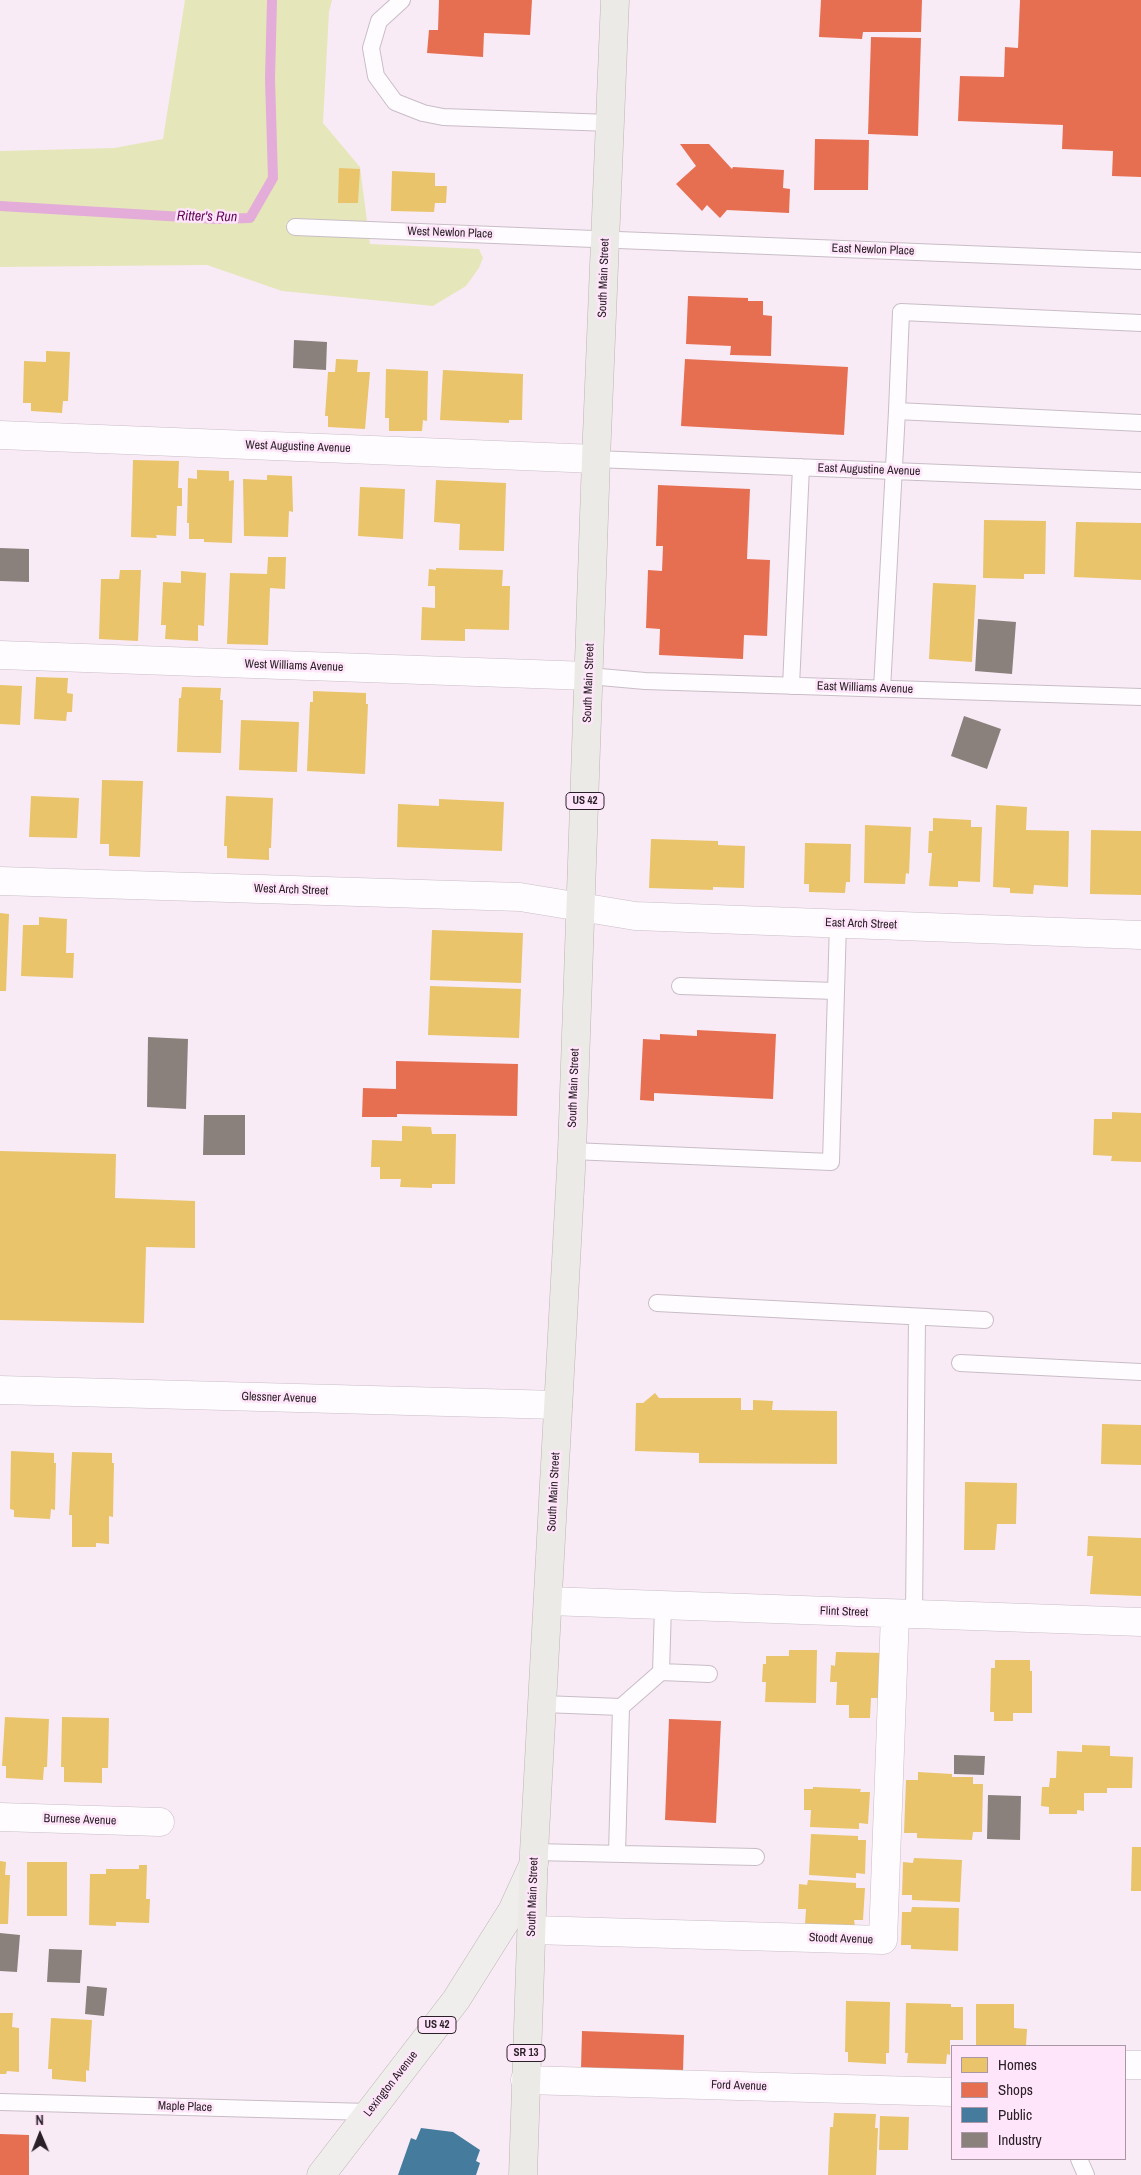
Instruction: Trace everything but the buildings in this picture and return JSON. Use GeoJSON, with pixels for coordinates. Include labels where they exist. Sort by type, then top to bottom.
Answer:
{"type":"FeatureCollection","features":[{"type":"Feature","properties":{"kind":"highway","name":"South Main Street"},"geometry":{"type":"LineString","coordinates":[[523,2175],[534,1858],[572,1151],[596,459],[615,0]]}},
{"type":"Feature","properties":{"kind":"main road","name":"Lexington Avenue"},"geometry":{"type":"LineString","coordinates":[[320,2175],[462,1992],[512,1911],[534,1858]]}},
{"type":"Feature","properties":{"kind":"street","name":"West Augustine Avenue"},"geometry":{"type":"LineString","coordinates":[[0,435],[596,459]]}},
{"type":"Feature","properties":{"kind":"street","name":"West Williams Avenue"},"geometry":{"type":"LineString","coordinates":[[0,655],[589,676]]}},
{"type":"Feature","properties":{"kind":"street","name":"West Arch Street"},"geometry":{"type":"LineString","coordinates":[[0,881],[520,897],[581,908]]}},
{"type":"Feature","properties":{"kind":"street","name":"East Arch Street"},"geometry":{"type":"LineString","coordinates":[[581,908],[635,916],[1141,935]]}},
{"type":"Feature","properties":{"kind":"street","name":"Glessner Avenue"},"geometry":{"type":"LineString","coordinates":[[0,1390],[558,1405]]}},
{"type":"Feature","properties":{"kind":"street","name":"Flint Street"},"geometry":{"type":"LineString","coordinates":[[548,1601],[1141,1622]]}},
{"type":"Feature","properties":{"kind":"street","name":"Stoodt Avenue"},"geometry":{"type":"LineString","coordinates":[[532,1930],[883,1940],[904,1614]]}},
{"type":"Feature","properties":{"kind":"street","name":"Burnese Avenue"},"geometry":{"type":"LineString","coordinates":[[0,1817],[160,1822]]}},
{"type":"Feature","properties":{"kind":"street"},"geometry":{"type":"LineString","coordinates":[[1126,2065],[1141,2065]]}},
{"type":"Feature","properties":{"kind":"street","name":"Ford Avenue"},"geometry":{"type":"LineString","coordinates":[[525,2080],[951,2092]]}},
{"type":"Feature","properties":{"kind":"lane"},"geometry":{"type":"LineString","coordinates":[[402,0],[379,21],[371,48],[376,76],[396,102],[423,113],[442,116],[610,124]]}},
{"type":"Feature","properties":{"kind":"lane","name":"West Newlon Place"},"geometry":{"type":"LineString","coordinates":[[295,227],[606,239]]}},
{"type":"Feature","properties":{"kind":"lane","name":"East Newlon Place"},"geometry":{"type":"LineString","coordinates":[[606,239],[1141,261]]}},
{"type":"Feature","properties":{"kind":"lane"},"geometry":{"type":"LineString","coordinates":[[882,689],[895,471],[901,312],[1141,323]]}},
{"type":"Feature","properties":{"kind":"lane"},"geometry":{"type":"LineString","coordinates":[[897,411],[1141,423]]}},
{"type":"Feature","properties":{"kind":"lane","name":"East Augustine Avenue"},"geometry":{"type":"LineString","coordinates":[[596,459],[1141,481]]}},
{"type":"Feature","properties":{"kind":"lane"},"geometry":{"type":"LineString","coordinates":[[790,686],[801,467]]}},
{"type":"Feature","properties":{"kind":"lane","name":"East Williams Avenue"},"geometry":{"type":"LineString","coordinates":[[589,676],[645,681],[1141,697]]}},
{"type":"Feature","properties":{"kind":"lane"},"geometry":{"type":"LineString","coordinates":[[572,1151],[831,1162],[838,923]]}},
{"type":"Feature","properties":{"kind":"lane"},"geometry":{"type":"LineString","coordinates":[[680,986],[836,991]]}},
{"type":"Feature","properties":{"kind":"lane"},"geometry":{"type":"LineString","coordinates":[[657,1303],[985,1320]]}},
{"type":"Feature","properties":{"kind":"lane"},"geometry":{"type":"LineString","coordinates":[[904,1614],[917,1317]]}},
{"type":"Feature","properties":{"kind":"lane"},"geometry":{"type":"LineString","coordinates":[[960,1363],[1141,1372]]}},
{"type":"Feature","properties":{"kind":"lane"},"geometry":{"type":"LineString","coordinates":[[661,1672],[662,1606]]}},
{"type":"Feature","properties":{"kind":"lane"},"geometry":{"type":"LineString","coordinates":[[543,1704],[621,1707],[661,1672],[709,1674]]}},
{"type":"Feature","properties":{"kind":"lane"},"geometry":{"type":"LineString","coordinates":[[617,1854],[621,1707]]}},
{"type":"Feature","properties":{"kind":"lane"},"geometry":{"type":"LineString","coordinates":[[534,1858],[617,1854],[756,1857]]}},
{"type":"Feature","properties":{"kind":"lane","name":"Maple Place"},"geometry":{"type":"LineString","coordinates":[[0,2102],[369,2112]]}},
{"type":"Feature","properties":{"kind":"lane"},"geometry":{"type":"LineString","coordinates":[[1079,2160],[1086,2175]]}},
{"type":"Feature","properties":{"kind":"green space"},"geometry":{"type":"Polygon","coordinates":[[[185,0],[332,0],[329,12],[323,123],[360,167],[370,244],[479,249],[483,258],[479,268],[466,286],[433,306],[282,291],[207,265],[0,267],[0,151],[114,148],[163,139],[185,0]]]}},
{"type":"Feature","properties":{"kind":"waterway","name":"Ritter's Run"},"geometry":{"type":"LineString","coordinates":[[0,206],[217,219],[250,218],[273,178],[270,79],[272,0]]}}]}
